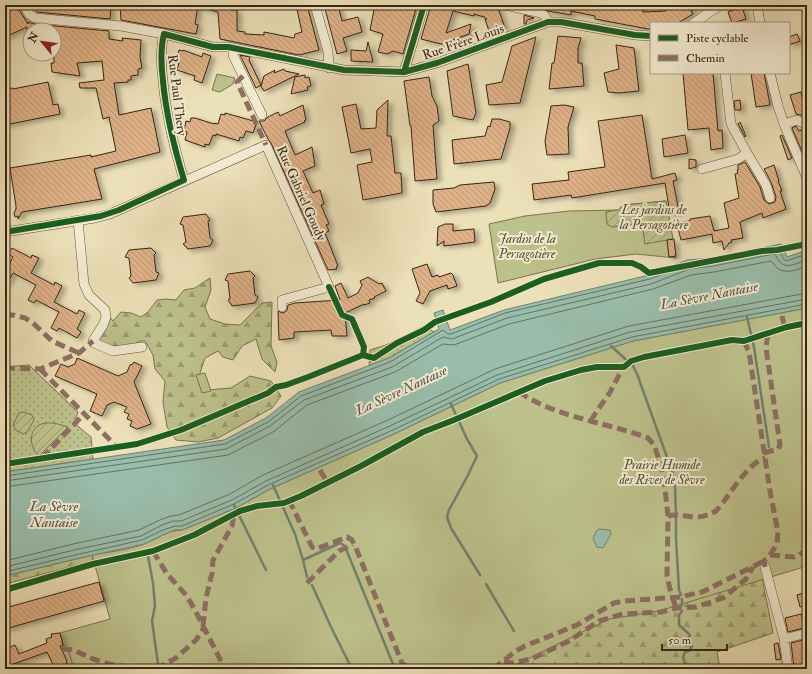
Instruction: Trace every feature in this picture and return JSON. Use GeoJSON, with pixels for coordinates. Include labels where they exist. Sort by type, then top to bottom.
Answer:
{"type":"FeatureCollection","features":[{"type":"Feature","properties":{"kind":"street","name":"Rue Frère Louis"},"geometry":{"type":"LineString","coordinates":[[24,5],[30,14],[35,18],[121,26],[164,34],[213,47],[233,48],[344,70],[404,72],[443,61],[548,22],[561,22],[650,36]]}},
{"type":"Feature","properties":{"kind":"street"},"geometry":{"type":"LineString","coordinates":[[315,5],[328,51],[329,68]]}},
{"type":"Feature","properties":{"kind":"street"},"geometry":{"type":"LineString","coordinates":[[404,72],[424,5]]}},
{"type":"Feature","properties":{"kind":"street"},"geometry":{"type":"LineString","coordinates":[[506,5],[541,13],[545,16],[548,22]]}},
{"type":"Feature","properties":{"kind":"street"},"geometry":{"type":"LineString","coordinates":[[698,22],[720,5]]}},
{"type":"Feature","properties":{"kind":"street"},"geometry":{"type":"LineString","coordinates":[[757,5],[760,22]]}},
{"type":"Feature","properties":{"kind":"street","name":"Rue Paul Thery"},"geometry":{"type":"LineString","coordinates":[[164,34],[161,46],[165,102],[173,143],[184,180]]}},
{"type":"Feature","properties":{"kind":"street"},"geometry":{"type":"LineString","coordinates":[[233,48],[233,56],[262,115]]}},
{"type":"Feature","properties":{"kind":"street"},"geometry":{"type":"LineString","coordinates":[[725,74],[731,124],[766,185],[770,198]]}},
{"type":"Feature","properties":{"kind":"street"},"geometry":{"type":"LineString","coordinates":[[770,74],[784,124],[807,178]]}},
{"type":"Feature","properties":{"kind":"street"},"geometry":{"type":"LineString","coordinates":[[784,124],[797,120],[803,123],[807,122]]}},
{"type":"Feature","properties":{"kind":"street","name":"Rue Gabriel Goudy"},"geometry":{"type":"LineString","coordinates":[[5,232],[101,216],[115,212],[184,180],[266,145],[329,287],[282,300],[282,307]]}},
{"type":"Feature","properties":{"kind":"street"},"geometry":{"type":"LineString","coordinates":[[702,169],[738,159],[747,153]]}},
{"type":"Feature","properties":{"kind":"street"},"geometry":{"type":"LineString","coordinates":[[78,220],[84,284],[89,295],[105,310],[106,317],[93,342],[113,351],[142,347]]}},
{"type":"Feature","properties":{"kind":"street"},"geometry":{"type":"LineString","coordinates":[[765,567],[784,638],[788,669]]}},
{"type":"Feature","properties":{"kind":"street"},"geometry":{"type":"LineString","coordinates":[[784,638],[807,633]]}},
{"type":"Feature","properties":{"kind":"green space"},"geometry":{"type":"Polygon","coordinates":[[[217,74],[235,78],[233,84],[220,92],[212,90],[217,74]]]}},
{"type":"Feature","properties":{"kind":"green space","name":"Jardin de la Persagotière"},"geometry":{"type":"Polygon","coordinates":[[[666,201],[676,258],[636,254],[595,259],[498,283],[489,224],[525,216],[569,211],[618,210],[623,205],[666,201]]]}},
{"type":"Feature","properties":{"kind":"green space","name":"Les jardins de la Persagotière"},"geometry":{"type":"Polygon","coordinates":[[[666,201],[673,239],[645,244],[642,223],[612,227],[607,224],[606,212],[618,210],[623,205],[666,201]]]}},
{"type":"Feature","properties":{"kind":"green space"},"geometry":{"type":"Polygon","coordinates":[[[210,278],[211,290],[205,307],[210,319],[225,324],[240,325],[262,303],[272,302],[271,346],[277,362],[275,372],[262,359],[256,339],[242,346],[233,360],[223,357],[218,351],[205,358],[198,379],[208,390],[231,388],[250,376],[271,381],[281,396],[272,408],[218,438],[198,442],[176,440],[167,427],[163,402],[165,381],[155,369],[153,355],[145,341],[140,341],[122,352],[96,342],[110,317],[113,321],[121,312],[131,313],[141,317],[148,312],[157,300],[176,300],[184,290],[195,288],[210,278]]]}},
{"type":"Feature","properties":{"kind":"green space","name":"Prairie Humide des Rives de Sèvre"},"geometry":{"type":"Polygon","coordinates":[[[807,308],[807,566],[659,611],[609,619],[507,669],[74,669],[68,651],[63,645],[60,633],[110,619],[92,555],[138,546],[167,533],[182,530],[236,508],[270,489],[394,434],[500,383],[633,341],[807,308]]]}},
{"type":"Feature","properties":{"kind":"green space"},"geometry":{"type":"Polygon","coordinates":[[[424,326],[434,332],[389,358],[369,366],[370,350],[386,345],[424,326]]]}},
{"type":"Feature","properties":{"kind":"green space"},"geometry":{"type":"Polygon","coordinates":[[[29,365],[78,412],[74,423],[91,437],[93,459],[5,472],[5,367],[29,365]]]}},
{"type":"Feature","properties":{"kind":"green space"},"geometry":{"type":"Polygon","coordinates":[[[205,373],[211,391],[202,393],[196,375],[205,373]]]}},
{"type":"Feature","properties":{"kind":"green space"},"geometry":{"type":"Polygon","coordinates":[[[23,412],[32,415],[34,420],[27,432],[23,434],[16,430],[13,425],[19,413],[23,412]]]}},
{"type":"Feature","properties":{"kind":"green space"},"geometry":{"type":"Polygon","coordinates":[[[46,423],[54,423],[68,427],[39,456],[35,452],[31,441],[33,431],[36,427],[46,423]]]}},
{"type":"Feature","properties":{"kind":"green space"},"geometry":{"type":"Polygon","coordinates":[[[92,555],[93,561],[5,584],[5,576],[92,555]]]}},
{"type":"Feature","properties":{"kind":"green space"},"geometry":{"type":"Polygon","coordinates":[[[760,568],[773,633],[717,652],[720,669],[462,669],[460,641],[760,568]]]}},
{"type":"Feature","properties":{"kind":"water","name":"La Sèvre Nantaise"},"geometry":{"type":"Polygon","coordinates":[[[781,244],[787,257],[807,250],[807,308],[633,341],[500,383],[394,434],[270,489],[236,508],[182,530],[175,530],[144,544],[5,576],[5,472],[224,440],[266,418],[299,392],[389,358],[439,329],[434,313],[443,310],[450,330],[504,310],[649,275],[687,260],[712,258],[781,244]]]}},
{"type":"Feature","properties":{"kind":"water"},"geometry":{"type":"Polygon","coordinates":[[[599,529],[610,530],[611,534],[603,548],[597,547],[593,539],[596,531],[599,529]]]}},
{"type":"Feature","properties":{"kind":"building"},"geometry":{"type":"Polygon","coordinates":[[[5,5],[16,5],[27,22],[22,22],[22,29],[5,37],[5,25],[8,23],[6,18],[9,15],[5,9],[5,5]]]}},
{"type":"Feature","properties":{"kind":"building"},"geometry":{"type":"Polygon","coordinates":[[[32,5],[111,5],[110,19],[37,12],[32,5]]]}},
{"type":"Feature","properties":{"kind":"building"},"geometry":{"type":"Polygon","coordinates":[[[120,5],[198,5],[195,24],[198,25],[196,34],[121,20],[120,5]]]}},
{"type":"Feature","properties":{"kind":"building"},"geometry":{"type":"Polygon","coordinates":[[[200,5],[232,5],[230,10],[237,10],[237,31],[245,32],[245,34],[264,35],[264,32],[294,38],[295,34],[302,32],[296,5],[307,5],[319,50],[299,55],[220,39],[218,12],[199,7],[200,5]]]}},
{"type":"Feature","properties":{"kind":"building"},"geometry":{"type":"Polygon","coordinates":[[[324,5],[338,5],[342,21],[358,17],[362,32],[343,38],[347,51],[337,54],[324,5]]]}},
{"type":"Feature","properties":{"kind":"building"},"geometry":{"type":"Polygon","coordinates":[[[375,5],[417,5],[403,54],[393,51],[387,54],[378,52],[383,34],[370,30],[375,5]]]}},
{"type":"Feature","properties":{"kind":"building"},"geometry":{"type":"Polygon","coordinates":[[[431,5],[476,5],[493,10],[494,5],[497,5],[505,28],[490,34],[485,19],[487,19],[484,17],[453,11],[446,33],[471,24],[469,34],[441,44],[421,39],[431,5]]]}},
{"type":"Feature","properties":{"kind":"building"},"geometry":{"type":"Polygon","coordinates":[[[537,5],[592,5],[612,8],[611,5],[629,8],[628,5],[642,5],[643,12],[666,11],[662,5],[701,5],[691,11],[693,14],[680,22],[650,22],[650,28],[648,29],[595,19],[595,16],[571,11],[571,15],[548,11],[537,5]]]}},
{"type":"Feature","properties":{"kind":"building"},"geometry":{"type":"Polygon","coordinates":[[[742,7],[746,19],[732,22],[728,12],[742,7]]]}},
{"type":"Feature","properties":{"kind":"building"},"geometry":{"type":"Polygon","coordinates":[[[524,15],[534,18],[527,20],[526,24],[524,24],[524,15]]]}},
{"type":"Feature","properties":{"kind":"building"},"geometry":{"type":"Polygon","coordinates":[[[62,27],[109,31],[109,39],[123,41],[122,38],[141,40],[140,57],[142,68],[138,69],[138,75],[131,76],[131,80],[128,80],[128,82],[114,83],[119,115],[151,108],[160,152],[94,169],[102,199],[22,212],[18,219],[18,216],[15,217],[14,213],[16,206],[10,168],[91,155],[91,157],[116,151],[109,117],[103,119],[96,88],[80,88],[79,83],[104,80],[102,61],[77,63],[80,76],[52,72],[51,63],[62,62],[62,27]]]}},
{"type":"Feature","properties":{"kind":"building"},"geometry":{"type":"Polygon","coordinates":[[[797,34],[800,41],[790,45],[790,37],[797,34]]]}},
{"type":"Feature","properties":{"kind":"building"},"geometry":{"type":"Polygon","coordinates":[[[558,36],[581,38],[578,48],[578,63],[582,63],[584,86],[549,89],[552,63],[554,63],[558,36]]]}},
{"type":"Feature","properties":{"kind":"building"},"geometry":{"type":"Polygon","coordinates":[[[536,37],[520,103],[489,105],[486,85],[502,82],[512,46],[536,37]]]}},
{"type":"Feature","properties":{"kind":"building"},"geometry":{"type":"Polygon","coordinates":[[[368,42],[373,62],[351,61],[351,50],[366,51],[368,42]]]}},
{"type":"Feature","properties":{"kind":"building"},"geometry":{"type":"Polygon","coordinates":[[[616,45],[634,48],[639,91],[619,93],[608,92],[604,73],[619,69],[616,45]]]}},
{"type":"Feature","properties":{"kind":"building"},"geometry":{"type":"Polygon","coordinates":[[[179,50],[202,57],[203,53],[211,56],[202,83],[194,80],[195,76],[177,70],[179,63],[175,62],[179,50]]]}},
{"type":"Feature","properties":{"kind":"building"},"geometry":{"type":"Polygon","coordinates":[[[240,55],[250,57],[249,60],[261,85],[256,88],[240,55]]]}},
{"type":"Feature","properties":{"kind":"building"},"geometry":{"type":"Polygon","coordinates":[[[468,64],[476,113],[473,120],[453,116],[447,71],[468,64]]]}},
{"type":"Feature","properties":{"kind":"building"},"geometry":{"type":"Polygon","coordinates":[[[284,69],[285,71],[299,74],[264,91],[261,86],[264,76],[275,70],[274,73],[284,69]]]}},
{"type":"Feature","properties":{"kind":"building"},"geometry":{"type":"Polygon","coordinates":[[[683,74],[713,74],[718,131],[722,130],[723,148],[711,150],[709,128],[688,130],[683,74]]]}},
{"type":"Feature","properties":{"kind":"building"},"geometry":{"type":"Polygon","coordinates":[[[751,74],[764,74],[770,105],[756,107],[751,74]]]}},
{"type":"Feature","properties":{"kind":"building"},"geometry":{"type":"Polygon","coordinates":[[[305,75],[305,78],[309,77],[311,86],[307,87],[308,90],[291,94],[295,77],[305,75]]]}},
{"type":"Feature","properties":{"kind":"building"},"geometry":{"type":"Polygon","coordinates":[[[429,77],[432,96],[437,106],[439,121],[433,125],[437,179],[415,181],[411,126],[404,81],[429,77]]]}},
{"type":"Feature","properties":{"kind":"building"},"geometry":{"type":"Polygon","coordinates":[[[48,82],[53,105],[58,104],[60,114],[5,125],[6,89],[48,82]]]}},
{"type":"Feature","properties":{"kind":"building"},"geometry":{"type":"Polygon","coordinates":[[[801,92],[804,106],[807,106],[807,113],[800,115],[796,114],[790,95],[801,92]]]}},
{"type":"Feature","properties":{"kind":"building"},"geometry":{"type":"Polygon","coordinates":[[[388,100],[387,136],[391,136],[395,173],[401,173],[402,193],[363,200],[357,165],[372,162],[370,149],[351,153],[342,107],[356,104],[361,129],[376,128],[377,110],[388,100]]]}},
{"type":"Feature","properties":{"kind":"building"},"geometry":{"type":"Polygon","coordinates":[[[740,100],[741,110],[735,110],[734,101],[740,100]]]}},
{"type":"Feature","properties":{"kind":"building"},"geometry":{"type":"Polygon","coordinates":[[[303,105],[306,120],[304,121],[305,122],[285,131],[295,155],[312,147],[315,166],[303,171],[313,193],[320,190],[324,204],[321,205],[329,224],[326,225],[329,231],[325,233],[338,266],[336,267],[337,269],[328,270],[271,143],[259,121],[264,121],[268,117],[278,112],[280,116],[303,105]]]}},
{"type":"Feature","properties":{"kind":"building"},"geometry":{"type":"Polygon","coordinates":[[[564,105],[574,107],[568,127],[569,154],[547,155],[545,141],[551,106],[564,105]]]}},
{"type":"Feature","properties":{"kind":"building"},"geometry":{"type":"Polygon","coordinates":[[[225,113],[257,122],[253,133],[246,131],[243,138],[240,137],[239,141],[216,134],[216,136],[213,135],[209,145],[205,144],[205,147],[185,140],[187,132],[184,131],[186,121],[190,122],[191,118],[195,118],[218,124],[221,114],[225,115],[225,113]]]}},
{"type":"Feature","properties":{"kind":"building"},"geometry":{"type":"Polygon","coordinates":[[[642,115],[652,179],[675,173],[677,180],[673,181],[679,212],[670,214],[665,183],[572,198],[571,195],[534,200],[532,184],[569,180],[568,172],[605,167],[598,121],[642,115]]]}},
{"type":"Feature","properties":{"kind":"building"},"geometry":{"type":"Polygon","coordinates":[[[492,119],[510,122],[510,128],[501,159],[454,164],[452,140],[485,136],[492,119]]]}},
{"type":"Feature","properties":{"kind":"building"},"geometry":{"type":"Polygon","coordinates":[[[740,122],[746,136],[745,137],[738,124],[740,122]]]}},
{"type":"Feature","properties":{"kind":"building"},"geometry":{"type":"Polygon","coordinates":[[[796,126],[799,131],[807,128],[807,138],[802,140],[807,150],[807,163],[792,128],[796,126]]]}},
{"type":"Feature","properties":{"kind":"building"},"geometry":{"type":"Polygon","coordinates":[[[685,135],[688,153],[664,157],[662,139],[685,135]]]}},
{"type":"Feature","properties":{"kind":"building"},"geometry":{"type":"Polygon","coordinates":[[[782,135],[792,158],[788,160],[780,136],[782,135]]]}},
{"type":"Feature","properties":{"kind":"building"},"geometry":{"type":"Polygon","coordinates":[[[689,159],[696,160],[696,167],[689,169],[689,159]]]}},
{"type":"Feature","properties":{"kind":"building"},"geometry":{"type":"Polygon","coordinates":[[[745,162],[760,187],[764,200],[769,204],[775,202],[776,197],[771,182],[764,169],[774,165],[786,209],[763,218],[762,213],[740,222],[743,238],[731,240],[732,242],[729,243],[724,250],[722,241],[713,243],[712,234],[681,240],[678,228],[682,227],[681,222],[690,221],[690,219],[710,216],[714,231],[729,228],[724,203],[739,198],[735,174],[738,173],[738,165],[745,162]]]}},
{"type":"Feature","properties":{"kind":"building"},"geometry":{"type":"Polygon","coordinates":[[[494,182],[495,189],[490,203],[486,206],[436,212],[433,204],[433,190],[454,188],[460,185],[494,182]]]}},
{"type":"Feature","properties":{"kind":"building"},"geometry":{"type":"Polygon","coordinates":[[[206,214],[210,220],[208,221],[210,238],[213,240],[210,246],[188,249],[183,244],[186,242],[183,225],[180,224],[183,217],[206,214]]]}},
{"type":"Feature","properties":{"kind":"building"},"geometry":{"type":"Polygon","coordinates":[[[445,224],[453,224],[453,231],[474,229],[475,242],[444,246],[444,241],[437,246],[438,227],[445,224]]]}},
{"type":"Feature","properties":{"kind":"building"},"geometry":{"type":"Polygon","coordinates":[[[674,239],[676,256],[669,257],[667,240],[674,239]]]}},
{"type":"Feature","properties":{"kind":"building"},"geometry":{"type":"Polygon","coordinates":[[[12,248],[31,258],[32,255],[39,258],[31,273],[54,285],[55,282],[62,286],[54,302],[77,314],[79,310],[85,313],[77,329],[81,332],[77,338],[59,328],[57,331],[51,328],[59,312],[36,300],[34,303],[28,300],[36,285],[13,273],[5,287],[5,272],[13,257],[8,254],[12,248]]]}},
{"type":"Feature","properties":{"kind":"building"},"geometry":{"type":"Polygon","coordinates":[[[151,248],[156,253],[154,255],[156,272],[159,273],[156,280],[133,283],[129,278],[131,276],[129,258],[125,257],[129,250],[151,248]]]}},
{"type":"Feature","properties":{"kind":"building"},"geometry":{"type":"Polygon","coordinates":[[[427,264],[432,277],[438,275],[439,277],[451,273],[457,286],[448,289],[447,285],[430,291],[423,304],[416,301],[420,293],[412,269],[427,264]]]}},
{"type":"Feature","properties":{"kind":"building"},"geometry":{"type":"Polygon","coordinates":[[[250,271],[255,276],[253,278],[255,295],[258,297],[255,303],[232,306],[228,300],[230,299],[228,281],[225,280],[228,274],[250,271]]]}},
{"type":"Feature","properties":{"kind":"building"},"geometry":{"type":"Polygon","coordinates":[[[368,277],[379,284],[382,283],[386,291],[369,300],[370,303],[364,304],[345,313],[347,336],[332,336],[331,330],[294,332],[294,338],[279,340],[278,311],[282,313],[285,312],[288,305],[295,303],[340,300],[335,286],[341,283],[348,298],[358,293],[362,285],[360,281],[368,277]]]}},
{"type":"Feature","properties":{"kind":"building"},"geometry":{"type":"Polygon","coordinates":[[[77,358],[118,376],[127,372],[130,365],[134,362],[142,366],[134,382],[151,424],[137,429],[130,426],[132,421],[127,419],[129,414],[124,412],[127,407],[114,402],[107,405],[102,416],[90,411],[97,394],[55,376],[61,364],[68,367],[75,364],[77,358]]]}},
{"type":"Feature","properties":{"kind":"building"},"geometry":{"type":"Polygon","coordinates":[[[99,582],[104,601],[5,629],[5,608],[99,582]]]}},
{"type":"Feature","properties":{"kind":"building"},"geometry":{"type":"Polygon","coordinates":[[[807,592],[807,605],[800,607],[797,595],[807,592]]]}},
{"type":"Feature","properties":{"kind":"building"},"geometry":{"type":"Polygon","coordinates":[[[801,614],[803,621],[807,620],[807,627],[788,632],[785,618],[801,614]]]}},
{"type":"Feature","properties":{"kind":"building"},"geometry":{"type":"Polygon","coordinates":[[[60,633],[63,645],[60,646],[69,669],[55,669],[47,652],[5,667],[5,649],[15,645],[19,654],[47,643],[46,639],[52,637],[51,634],[60,633]]]}},
{"type":"Feature","properties":{"kind":"building"},"geometry":{"type":"Polygon","coordinates":[[[807,639],[807,665],[804,665],[805,667],[794,668],[791,643],[807,639]]]}},
{"type":"Feature","properties":{"kind":"building"},"geometry":{"type":"Polygon","coordinates":[[[778,643],[781,659],[776,660],[774,644],[778,643]]]}},
{"type":"Feature","properties":{"kind":"waterway"},"geometry":{"type":"LineString","coordinates":[[747,317],[754,347],[769,447]]}},
{"type":"Feature","properties":{"kind":"waterway"},"geometry":{"type":"LineString","coordinates":[[611,346],[633,366],[637,374],[672,471],[675,487],[676,513]]}},
{"type":"Feature","properties":{"kind":"waterway"},"geometry":{"type":"LineString","coordinates":[[451,404],[467,439],[477,456],[449,510],[447,517],[451,528],[480,575]]}},
{"type":"Feature","properties":{"kind":"waterway"},"geometry":{"type":"LineString","coordinates":[[273,485],[295,534],[303,560],[340,543],[345,546]]}},
{"type":"Feature","properties":{"kind":"waterway"},"geometry":{"type":"LineString","coordinates":[[234,505],[266,570]]}},
{"type":"Feature","properties":{"kind":"waterway"},"geometry":{"type":"LineString","coordinates":[[676,517],[679,590],[681,595]]}},
{"type":"Feature","properties":{"kind":"waterway"},"geometry":{"type":"LineString","coordinates":[[346,549],[395,669]]}},
{"type":"Feature","properties":{"kind":"waterway"},"geometry":{"type":"LineString","coordinates":[[148,556],[153,583],[155,606],[152,621],[158,664]]}},
{"type":"Feature","properties":{"kind":"waterway"},"geometry":{"type":"LineString","coordinates":[[303,560],[307,577]]}},
{"type":"Feature","properties":{"kind":"waterway"},"geometry":{"type":"LineString","coordinates":[[486,584],[514,631]]}},
{"type":"Feature","properties":{"kind":"waterway"},"geometry":{"type":"LineString","coordinates":[[312,585],[352,669]]}},
{"type":"Feature","properties":{"kind":"waterway"},"geometry":{"type":"LineString","coordinates":[[682,599],[682,605]]}},
{"type":"Feature","properties":{"kind":"waterway"},"geometry":{"type":"LineString","coordinates":[[682,611],[679,615],[679,625],[690,635],[688,641],[692,646],[689,651],[685,652],[683,657],[686,667],[685,669]]}},
{"type":"Feature","properties":{"kind":"marked path"},"geometry":{"type":"LineString","coordinates":[[243,76],[237,82],[266,145]]}},
{"type":"Feature","properties":{"kind":"marked path"},"geometry":{"type":"LineString","coordinates":[[5,315],[25,318],[33,323],[52,341],[79,353]]}},
{"type":"Feature","properties":{"kind":"marked path"},"geometry":{"type":"LineString","coordinates":[[782,316],[785,328]]}},
{"type":"Feature","properties":{"kind":"marked path"},"geometry":{"type":"LineString","coordinates":[[764,453],[778,449],[780,445],[766,348],[768,332]]}},
{"type":"Feature","properties":{"kind":"marked path"},"geometry":{"type":"LineString","coordinates":[[5,368],[40,369],[79,353],[93,341]]}},
{"type":"Feature","properties":{"kind":"marked path"},"geometry":{"type":"LineString","coordinates":[[744,341],[749,352],[770,491],[778,532],[777,544],[764,561],[765,567]]}},
{"type":"Feature","properties":{"kind":"marked path"},"geometry":{"type":"LineString","coordinates":[[591,421],[609,394],[624,367]]}},
{"type":"Feature","properties":{"kind":"marked path"},"geometry":{"type":"LineString","coordinates":[[40,369],[117,447]]}},
{"type":"Feature","properties":{"kind":"marked path"},"geometry":{"type":"LineString","coordinates":[[519,392],[534,401],[565,414],[632,432],[648,438],[654,445],[661,465],[665,489],[668,516],[667,576],[676,608]]}},
{"type":"Feature","properties":{"kind":"marked path"},"geometry":{"type":"LineString","coordinates":[[42,458],[84,414]]}},
{"type":"Feature","properties":{"kind":"marked path"},"geometry":{"type":"LineString","coordinates":[[668,516],[675,515],[700,517],[716,511],[745,473],[758,461],[765,458]]}},
{"type":"Feature","properties":{"kind":"marked path"},"geometry":{"type":"LineString","coordinates":[[320,470],[327,482]]}},
{"type":"Feature","properties":{"kind":"marked path"},"geometry":{"type":"LineString","coordinates":[[289,500],[312,547],[316,549],[347,537],[352,540],[402,663],[410,669]]}},
{"type":"Feature","properties":{"kind":"marked path"},"geometry":{"type":"LineString","coordinates":[[203,626],[206,598],[212,573],[213,560],[232,526],[234,514]]}},
{"type":"Feature","properties":{"kind":"marked path"},"geometry":{"type":"LineString","coordinates":[[307,583],[339,551],[353,544]]}},
{"type":"Feature","properties":{"kind":"marked path"},"geometry":{"type":"LineString","coordinates":[[770,555],[794,557],[807,549]]}},
{"type":"Feature","properties":{"kind":"marked path"},"geometry":{"type":"LineString","coordinates":[[153,551],[167,574],[186,595],[225,669]]}},
{"type":"Feature","properties":{"kind":"marked path"},"geometry":{"type":"LineString","coordinates":[[493,669],[525,646],[577,625],[614,603],[680,597],[702,592],[764,561]]}},
{"type":"Feature","properties":{"kind":"marked path"},"geometry":{"type":"LineString","coordinates":[[504,662],[513,663],[531,659],[569,641],[599,621],[623,614],[661,612],[676,608],[696,607],[723,598],[746,579],[753,567]]}},
{"type":"Feature","properties":{"kind":"marked path"},"geometry":{"type":"LineString","coordinates":[[156,669],[176,658],[196,640],[204,628]]}},
{"type":"Feature","properties":{"kind":"marked path"},"geometry":{"type":"LineString","coordinates":[[62,649],[74,650],[98,661],[114,665],[153,669]]}},
{"type":"Feature","properties":{"kind":"cycle path"},"geometry":{"type":"LineString","coordinates":[[404,72],[424,5]]}},
{"type":"Feature","properties":{"kind":"cycle path"},"geometry":{"type":"LineString","coordinates":[[5,232],[101,216],[119,210],[184,180],[171,131],[164,94],[161,58],[164,34],[213,47],[228,47],[344,70],[404,72],[437,63],[548,22],[561,22],[635,35],[650,36]]}},
{"type":"Feature","properties":{"kind":"cycle path"},"geometry":{"type":"LineString","coordinates":[[5,464],[137,444],[181,430],[268,393],[276,387],[308,377],[363,355],[374,358],[397,343],[424,330],[435,322],[491,302],[544,279],[599,263],[632,263],[649,273],[762,251],[777,250],[807,244]]}},
{"type":"Feature","properties":{"kind":"cycle path"},"geometry":{"type":"LineString","coordinates":[[329,287],[342,315],[352,319],[364,347],[363,355]]}},
{"type":"Feature","properties":{"kind":"cycle path"},"geometry":{"type":"LineString","coordinates":[[5,590],[93,564],[153,551],[194,535],[240,511],[257,506],[284,503],[361,466],[423,432],[545,381],[581,370],[597,367],[624,367],[631,361],[644,357],[732,340],[744,341],[787,327],[807,323]]}}]}
